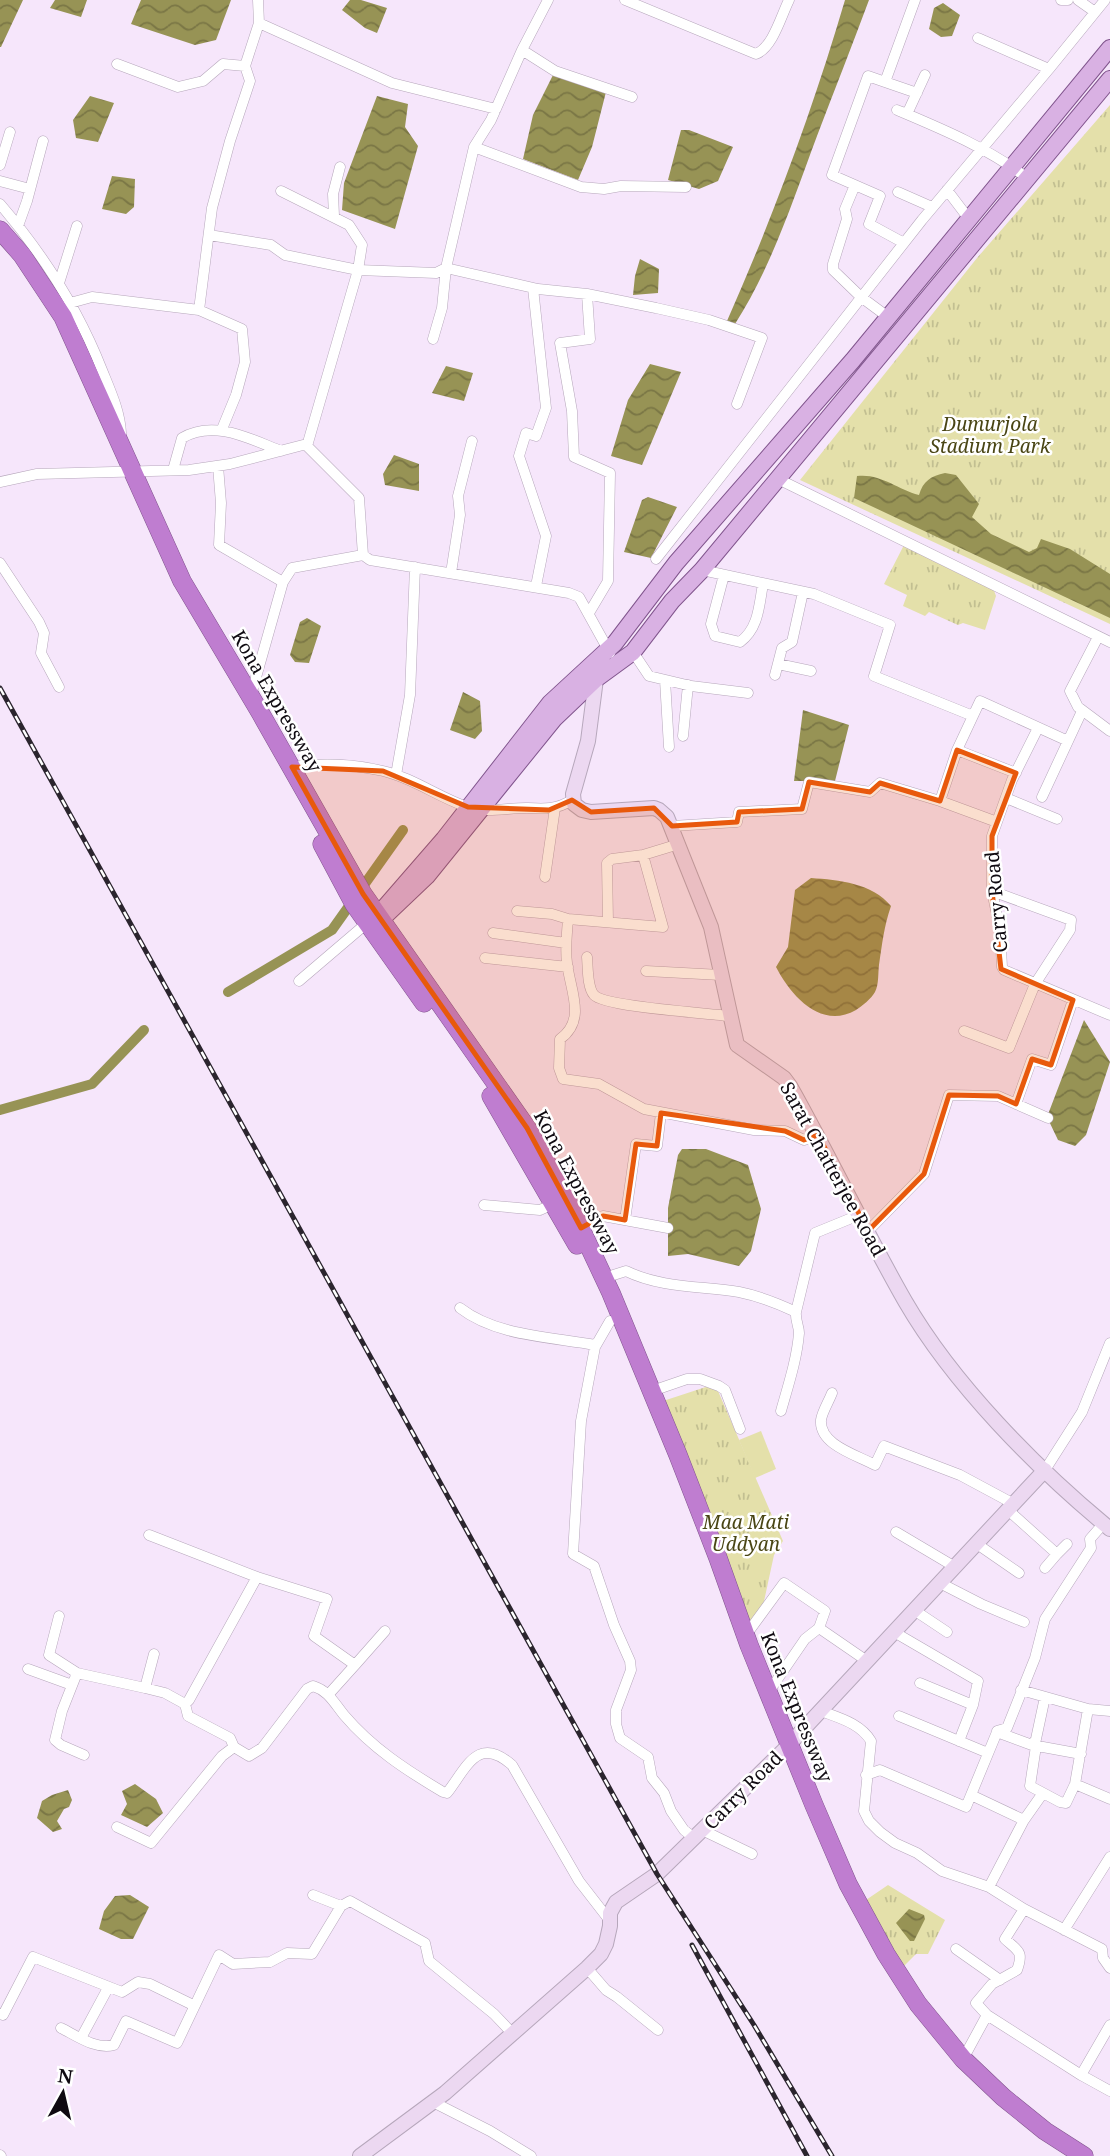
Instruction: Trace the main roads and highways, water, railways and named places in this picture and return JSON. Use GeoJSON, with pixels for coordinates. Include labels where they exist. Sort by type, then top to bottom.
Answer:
{"type":"FeatureCollection","features":[{"type":"Feature","properties":{"kind":"highway","name":"Kona Expressway"},"geometry":{"type":"LineString","coordinates":[[9,228],[22,255],[63,317],[121,446],[128,472],[184,604],[346,876]]}},
{"type":"Feature","properties":{"kind":"highway","name":"Kona Expressway"},"geometry":{"type":"LineString","coordinates":[[0,248],[51,321],[182,582],[292,767],[371,923],[496,1103],[581,1252],[786,1748],[848,1884],[886,1954],[918,2004],[963,2059],[1003,2097],[1045,2131],[1084,2156]]}},
{"type":"Feature","properties":{"kind":"highway","name":"Kona Expressway"},"geometry":{"type":"LineString","coordinates":[[371,923],[527,1128],[564,1193],[652,1391],[718,1556],[832,1875],[876,1962],[958,2070],[1023,2129],[1065,2156]]}},
{"type":"Feature","properties":{"kind":"main road"},"geometry":{"type":"LineString","coordinates":[[476,808],[550,703],[608,649],[676,563],[804,419],[1110,48]]}},
{"type":"Feature","properties":{"kind":"main road"},"geometry":{"type":"LineString","coordinates":[[371,923],[554,719],[596,679],[633,652],[672,601],[702,570],[1110,79]]}},
{"type":"Feature","properties":{"kind":"main road","name":"Sarat Chatterjee Road"},"geometry":{"type":"LineString","coordinates":[[596,679],[589,741],[572,800],[577,807],[591,812],[659,810],[672,826],[711,927],[737,1045],[784,1078],[818,1135],[906,1302],[954,1372],[1045,1470],[1107,1526]]}},
{"type":"Feature","properties":{"kind":"main road","name":"Carry Road"},"geometry":{"type":"LineString","coordinates":[[360,2156],[433,2102],[601,1954],[606,1944],[610,1913],[616,1902],[657,1874],[786,1748],[1045,1470]]}},
{"type":"Feature","properties":{"kind":"water"},"geometry":{"type":"Polygon","coordinates":[[[0,0],[23,0],[1,47],[0,47],[0,0]]]}},
{"type":"Feature","properties":{"kind":"water"},"geometry":{"type":"Polygon","coordinates":[[[55,0],[87,0],[81,17],[50,8],[55,0]]]}},
{"type":"Feature","properties":{"kind":"water"},"geometry":{"type":"Polygon","coordinates":[[[141,0],[231,0],[216,40],[195,45],[131,24],[141,0]]]}},
{"type":"Feature","properties":{"kind":"water"},"geometry":{"type":"Polygon","coordinates":[[[350,0],[361,0],[387,8],[377,33],[365,28],[342,10],[350,0]]]}},
{"type":"Feature","properties":{"kind":"water"},"geometry":{"type":"Polygon","coordinates":[[[845,0],[869,0],[781,232],[760,279],[735,324],[727,321],[791,162],[820,82],[845,0]]]}},
{"type":"Feature","properties":{"kind":"water"},"geometry":{"type":"Polygon","coordinates":[[[943,3],[960,15],[952,36],[941,37],[929,29],[934,8],[943,3]]]}},
{"type":"Feature","properties":{"kind":"water"},"geometry":{"type":"Polygon","coordinates":[[[553,75],[606,92],[592,147],[578,180],[523,159],[533,115],[553,75]]]}},
{"type":"Feature","properties":{"kind":"water"},"geometry":{"type":"Polygon","coordinates":[[[90,96],[114,103],[98,142],[76,138],[73,120],[90,96]]]}},
{"type":"Feature","properties":{"kind":"water"},"geometry":{"type":"Polygon","coordinates":[[[377,96],[408,104],[405,127],[418,146],[395,229],[342,210],[344,183],[377,96]]]}},
{"type":"Feature","properties":{"kind":"water"},"geometry":{"type":"Polygon","coordinates":[[[681,130],[689,130],[733,147],[718,181],[699,189],[668,180],[681,130]]]}},
{"type":"Feature","properties":{"kind":"water"},"geometry":{"type":"Polygon","coordinates":[[[112,176],[135,179],[134,207],[126,214],[102,209],[112,176]]]}},
{"type":"Feature","properties":{"kind":"water"},"geometry":{"type":"Polygon","coordinates":[[[640,259],[659,269],[658,293],[633,295],[640,259]]]}},
{"type":"Feature","properties":{"kind":"water"},"geometry":{"type":"Polygon","coordinates":[[[650,364],[681,372],[642,465],[611,456],[628,400],[650,364]]]}},
{"type":"Feature","properties":{"kind":"water"},"geometry":{"type":"Polygon","coordinates":[[[446,366],[473,373],[464,401],[432,393],[446,366]]]}},
{"type":"Feature","properties":{"kind":"water"},"geometry":{"type":"Polygon","coordinates":[[[394,455],[419,464],[419,491],[385,485],[383,474],[394,455]]]}},
{"type":"Feature","properties":{"kind":"water"},"geometry":{"type":"Polygon","coordinates":[[[945,473],[956,475],[979,504],[972,517],[991,534],[1029,552],[1037,548],[1041,539],[1070,549],[1110,574],[1110,618],[854,498],[857,476],[881,479],[919,495],[928,480],[945,473]]]}},
{"type":"Feature","properties":{"kind":"water"},"geometry":{"type":"Polygon","coordinates":[[[648,497],[677,507],[651,558],[624,552],[642,500],[648,497]]]}},
{"type":"Feature","properties":{"kind":"water"},"geometry":{"type":"Polygon","coordinates":[[[307,618],[321,626],[309,663],[295,662],[290,655],[300,622],[307,618]]]}},
{"type":"Feature","properties":{"kind":"water"},"geometry":{"type":"Polygon","coordinates":[[[463,692],[480,701],[482,731],[475,739],[450,730],[463,692]]]}},
{"type":"Feature","properties":{"kind":"water"},"geometry":{"type":"Polygon","coordinates":[[[803,710],[849,725],[835,781],[794,781],[803,710]]]}},
{"type":"Feature","properties":{"kind":"water"},"geometry":{"type":"Polygon","coordinates":[[[811,878],[854,884],[874,892],[891,906],[876,989],[861,1007],[843,1015],[831,1016],[808,1007],[790,989],[776,967],[788,947],[795,890],[811,878]]]}},
{"type":"Feature","properties":{"kind":"water"},"geometry":{"type":"Polygon","coordinates":[[[1084,1020],[1110,1062],[1086,1135],[1075,1146],[1058,1140],[1047,1117],[1084,1020]]]}},
{"type":"Feature","properties":{"kind":"water"},"geometry":{"type":"Polygon","coordinates":[[[682,1149],[706,1149],[748,1165],[761,1209],[751,1251],[739,1266],[688,1254],[668,1256],[668,1208],[678,1155],[682,1149]]]}},
{"type":"Feature","properties":{"kind":"water"},"geometry":{"type":"Polygon","coordinates":[[[135,1784],[156,1799],[163,1813],[147,1827],[121,1815],[127,1804],[122,1791],[135,1784]]]}},
{"type":"Feature","properties":{"kind":"water"},"geometry":{"type":"Polygon","coordinates":[[[68,1790],[72,1800],[57,1821],[62,1829],[53,1832],[37,1818],[42,1801],[68,1790]]]}},
{"type":"Feature","properties":{"kind":"water"},"geometry":{"type":"Polygon","coordinates":[[[130,1895],[149,1907],[133,1939],[121,1939],[99,1929],[104,1911],[115,1896],[130,1895]]]}},
{"type":"Feature","properties":{"kind":"water"},"geometry":{"type":"Polygon","coordinates":[[[909,1909],[924,1915],[925,1919],[914,1941],[910,1941],[896,1923],[909,1909]]]}},
{"type":"Feature","properties":{"kind":"waterway"},"geometry":{"type":"LineString","coordinates":[[228,992],[332,930],[403,830]]}},
{"type":"Feature","properties":{"kind":"waterway"},"geometry":{"type":"LineString","coordinates":[[0,1110],[92,1084],[144,1030]]}},
{"type":"Feature","properties":{"kind":"railway"},"geometry":{"type":"LineString","coordinates":[[0,688],[657,1874],[754,2025],[832,2156]]}},
{"type":"Feature","properties":{"kind":"railway"},"geometry":{"type":"LineString","coordinates":[[692,1945],[807,2156]]}},
{"type":"Feature","properties":{"kind":"park label","name":"Dumurjola Stadium Park"},"geometry":{"type":"Point","coordinates":[990,435]}},
{"type":"Feature","properties":{"kind":"park label","name":"Maa Mati Uddyan"},"geometry":{"type":"Point","coordinates":[746,1533]}}]}
